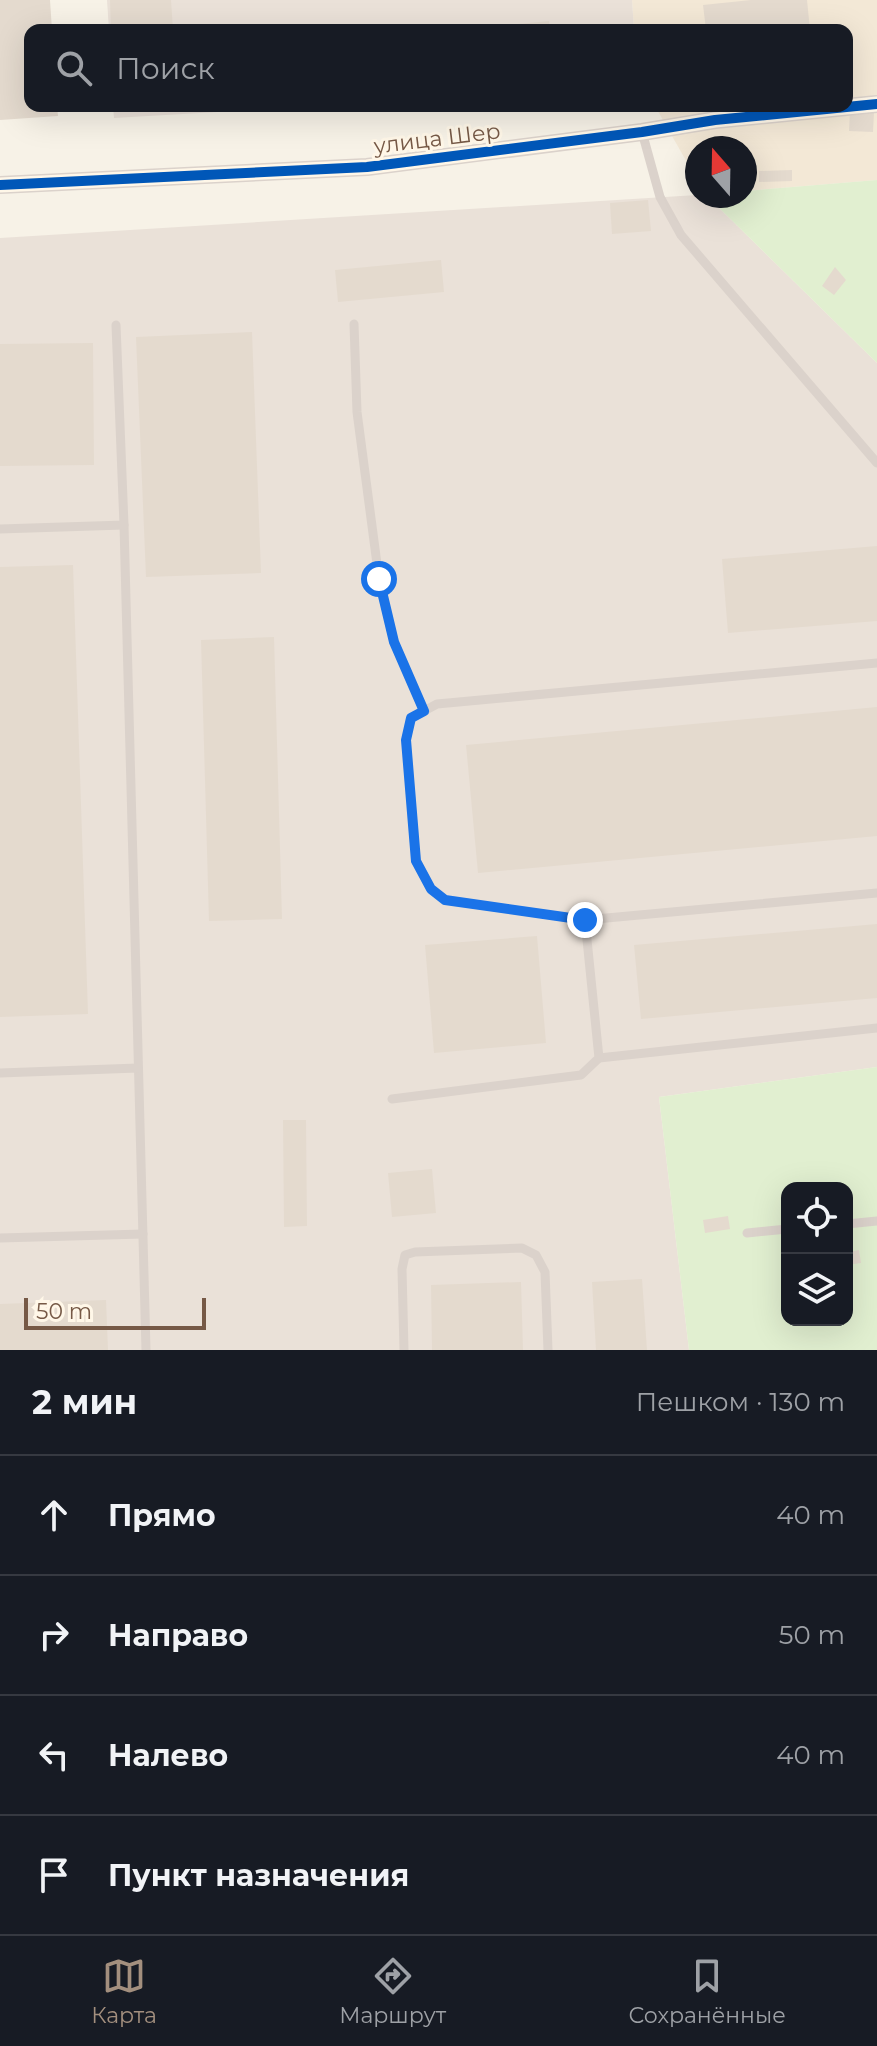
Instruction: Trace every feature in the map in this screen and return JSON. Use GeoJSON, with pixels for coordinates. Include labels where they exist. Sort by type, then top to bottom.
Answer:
{"type":"FeatureCollection","features":[{"type":"Feature","properties":{"kind":"street","name":"улица Шер"},"geometry":{"type":"LineString","coordinates":[[853,106],[877,104]]}},
{"type":"Feature","properties":{"kind":"street","name":"улица Шер"},"geometry":{"type":"LineString","coordinates":[[0,185],[367,167],[796,112]]}},
{"type":"Feature","properties":{"kind":"lane"},"geometry":{"type":"LineString","coordinates":[[642,132],[660,197],[681,235],[877,463]]}},
{"type":"Feature","properties":{"kind":"lane"},"geometry":{"type":"LineString","coordinates":[[354,324],[357,412],[379,579],[394,642],[424,711]]}},
{"type":"Feature","properties":{"kind":"lane"},"geometry":{"type":"LineString","coordinates":[[116,325],[146,1350]]}},
{"type":"Feature","properties":{"kind":"lane"},"geometry":{"type":"LineString","coordinates":[[0,529],[124,525]]}},
{"type":"Feature","properties":{"kind":"lane"},"geometry":{"type":"LineString","coordinates":[[877,663],[437,704],[411,718],[406,740],[416,861],[431,889],[445,900],[585,920],[877,893]]}},
{"type":"Feature","properties":{"kind":"lane"},"geometry":{"type":"LineString","coordinates":[[585,920],[599,1058]]}},
{"type":"Feature","properties":{"kind":"lane"},"geometry":{"type":"LineString","coordinates":[[392,1099],[581,1075],[599,1058],[877,1028]]}},
{"type":"Feature","properties":{"kind":"lane"},"geometry":{"type":"LineString","coordinates":[[0,1073],[138,1068]]}},
{"type":"Feature","properties":{"kind":"lane"},"geometry":{"type":"LineString","coordinates":[[853,1223],[877,1221]]}},
{"type":"Feature","properties":{"kind":"lane"},"geometry":{"type":"LineString","coordinates":[[747,1233],[781,1230]]}},
{"type":"Feature","properties":{"kind":"lane"},"geometry":{"type":"LineString","coordinates":[[0,1238],[143,1234]]}},
{"type":"Feature","properties":{"kind":"lane"},"geometry":{"type":"LineString","coordinates":[[404,1350],[402,1269],[405,1255],[522,1248],[536,1255],[545,1272],[548,1350]]}},
{"type":"Feature","properties":{"kind":"shaded area"},"geometry":{"type":"Polygon","coordinates":[[[107,0],[632,0],[634,24],[109,24],[107,0]]]}},
{"type":"Feature","properties":{"kind":"shaded area"},"geometry":{"type":"Polygon","coordinates":[[[632,0],[877,0],[877,180],[757,190],[757,136],[685,136],[685,159],[658,112],[853,112],[853,24],[634,24],[632,0]]]}},
{"type":"Feature","properties":{"kind":"shaded area"},"geometry":{"type":"Polygon","coordinates":[[[114,112],[218,112],[114,118],[114,112]]]}},
{"type":"Feature","properties":{"kind":"shaded area"},"geometry":{"type":"Polygon","coordinates":[[[685,196],[685,208],[719,208],[877,363],[877,1067],[659,1097],[689,1350],[0,1350],[0,238],[685,196]]]}},
{"type":"Feature","properties":{"kind":"green space"},"geometry":{"type":"Polygon","coordinates":[[[877,180],[877,363],[719,208],[757,208],[757,190],[877,180]]]}},
{"type":"Feature","properties":{"kind":"green space"},"geometry":{"type":"Polygon","coordinates":[[[877,1067],[877,1350],[689,1350],[659,1097],[877,1067]]]}},
{"type":"Feature","properties":{"kind":"building"},"geometry":{"type":"Polygon","coordinates":[[[0,0],[50,0],[52,24],[24,24],[24,112],[58,112],[58,116],[0,120],[0,0]]]}},
{"type":"Feature","properties":{"kind":"building"},"geometry":{"type":"Polygon","coordinates":[[[110,0],[171,0],[173,24],[111,24],[110,0]]]}},
{"type":"Feature","properties":{"kind":"building"},"geometry":{"type":"Polygon","coordinates":[[[751,0],[807,0],[809,24],[705,24],[703,5],[751,0]]]}},
{"type":"Feature","properties":{"kind":"building"},"geometry":{"type":"Polygon","coordinates":[[[549,21],[549,24],[518,24],[549,21]]]}},
{"type":"Feature","properties":{"kind":"building"},"geometry":{"type":"Polygon","coordinates":[[[850,112],[874,112],[873,132],[849,131],[850,112]]]}},
{"type":"Feature","properties":{"kind":"building"},"geometry":{"type":"Polygon","coordinates":[[[792,170],[792,181],[759,182],[759,171],[792,170]]]}},
{"type":"Feature","properties":{"kind":"building"},"geometry":{"type":"Polygon","coordinates":[[[648,200],[651,231],[612,234],[610,203],[648,200]]]}},
{"type":"Feature","properties":{"kind":"building"},"geometry":{"type":"Polygon","coordinates":[[[441,260],[444,292],[338,302],[335,270],[441,260]]]}},
{"type":"Feature","properties":{"kind":"building"},"geometry":{"type":"Polygon","coordinates":[[[835,267],[846,280],[834,295],[822,286],[835,267]]]}},
{"type":"Feature","properties":{"kind":"building"},"geometry":{"type":"Polygon","coordinates":[[[252,332],[261,573],[146,577],[136,337],[252,332]]]}},
{"type":"Feature","properties":{"kind":"building"},"geometry":{"type":"Polygon","coordinates":[[[93,343],[94,465],[0,466],[0,344],[93,343]]]}},
{"type":"Feature","properties":{"kind":"building"},"geometry":{"type":"Polygon","coordinates":[[[877,546],[877,621],[728,633],[722,559],[877,546]]]}},
{"type":"Feature","properties":{"kind":"building"},"geometry":{"type":"Polygon","coordinates":[[[73,565],[88,1014],[0,1017],[0,567],[73,565]]]}},
{"type":"Feature","properties":{"kind":"building"},"geometry":{"type":"Polygon","coordinates":[[[274,637],[282,919],[209,921],[201,640],[274,637]]]}},
{"type":"Feature","properties":{"kind":"building"},"geometry":{"type":"Polygon","coordinates":[[[877,707],[877,836],[478,873],[466,745],[877,707]]]}},
{"type":"Feature","properties":{"kind":"building"},"geometry":{"type":"Polygon","coordinates":[[[877,924],[877,998],[641,1019],[634,945],[877,924]]]}},
{"type":"Feature","properties":{"kind":"building"},"geometry":{"type":"Polygon","coordinates":[[[537,936],[546,1043],[434,1053],[425,945],[537,936]]]}},
{"type":"Feature","properties":{"kind":"building"},"geometry":{"type":"Polygon","coordinates":[[[283,1120],[306,1120],[307,1226],[284,1227],[283,1120]]]}},
{"type":"Feature","properties":{"kind":"building"},"geometry":{"type":"Polygon","coordinates":[[[432,1169],[436,1213],[392,1217],[388,1173],[432,1169]]]}},
{"type":"Feature","properties":{"kind":"building"},"geometry":{"type":"Polygon","coordinates":[[[728,1216],[730,1229],[705,1233],[703,1220],[728,1216]]]}},
{"type":"Feature","properties":{"kind":"building"},"geometry":{"type":"Polygon","coordinates":[[[859,1250],[861,1263],[853,1264],[853,1251],[859,1250]]]}},
{"type":"Feature","properties":{"kind":"building"},"geometry":{"type":"Polygon","coordinates":[[[642,1279],[647,1350],[596,1350],[592,1282],[642,1279]]]}},
{"type":"Feature","properties":{"kind":"building"},"geometry":{"type":"Polygon","coordinates":[[[521,1282],[523,1350],[432,1350],[431,1285],[521,1282]]]}},
{"type":"Feature","properties":{"kind":"building"},"geometry":{"type":"Polygon","coordinates":[[[106,1300],[108,1350],[0,1350],[0,1304],[106,1300]]]}},
{"type":"Feature","properties":{"kind":"cycle path"},"geometry":{"type":"LineString","coordinates":[[853,106],[877,104]]}},
{"type":"Feature","properties":{"kind":"cycle path"},"geometry":{"type":"LineString","coordinates":[[0,185],[367,167],[796,112]]}},
{"type":"Feature","properties":{"kind":"route"},"geometry":{"type":"LineString","coordinates":[[379,579],[394,642],[424,711],[411,718],[406,740],[416,861],[431,889],[445,900],[585,920]]}}]}
